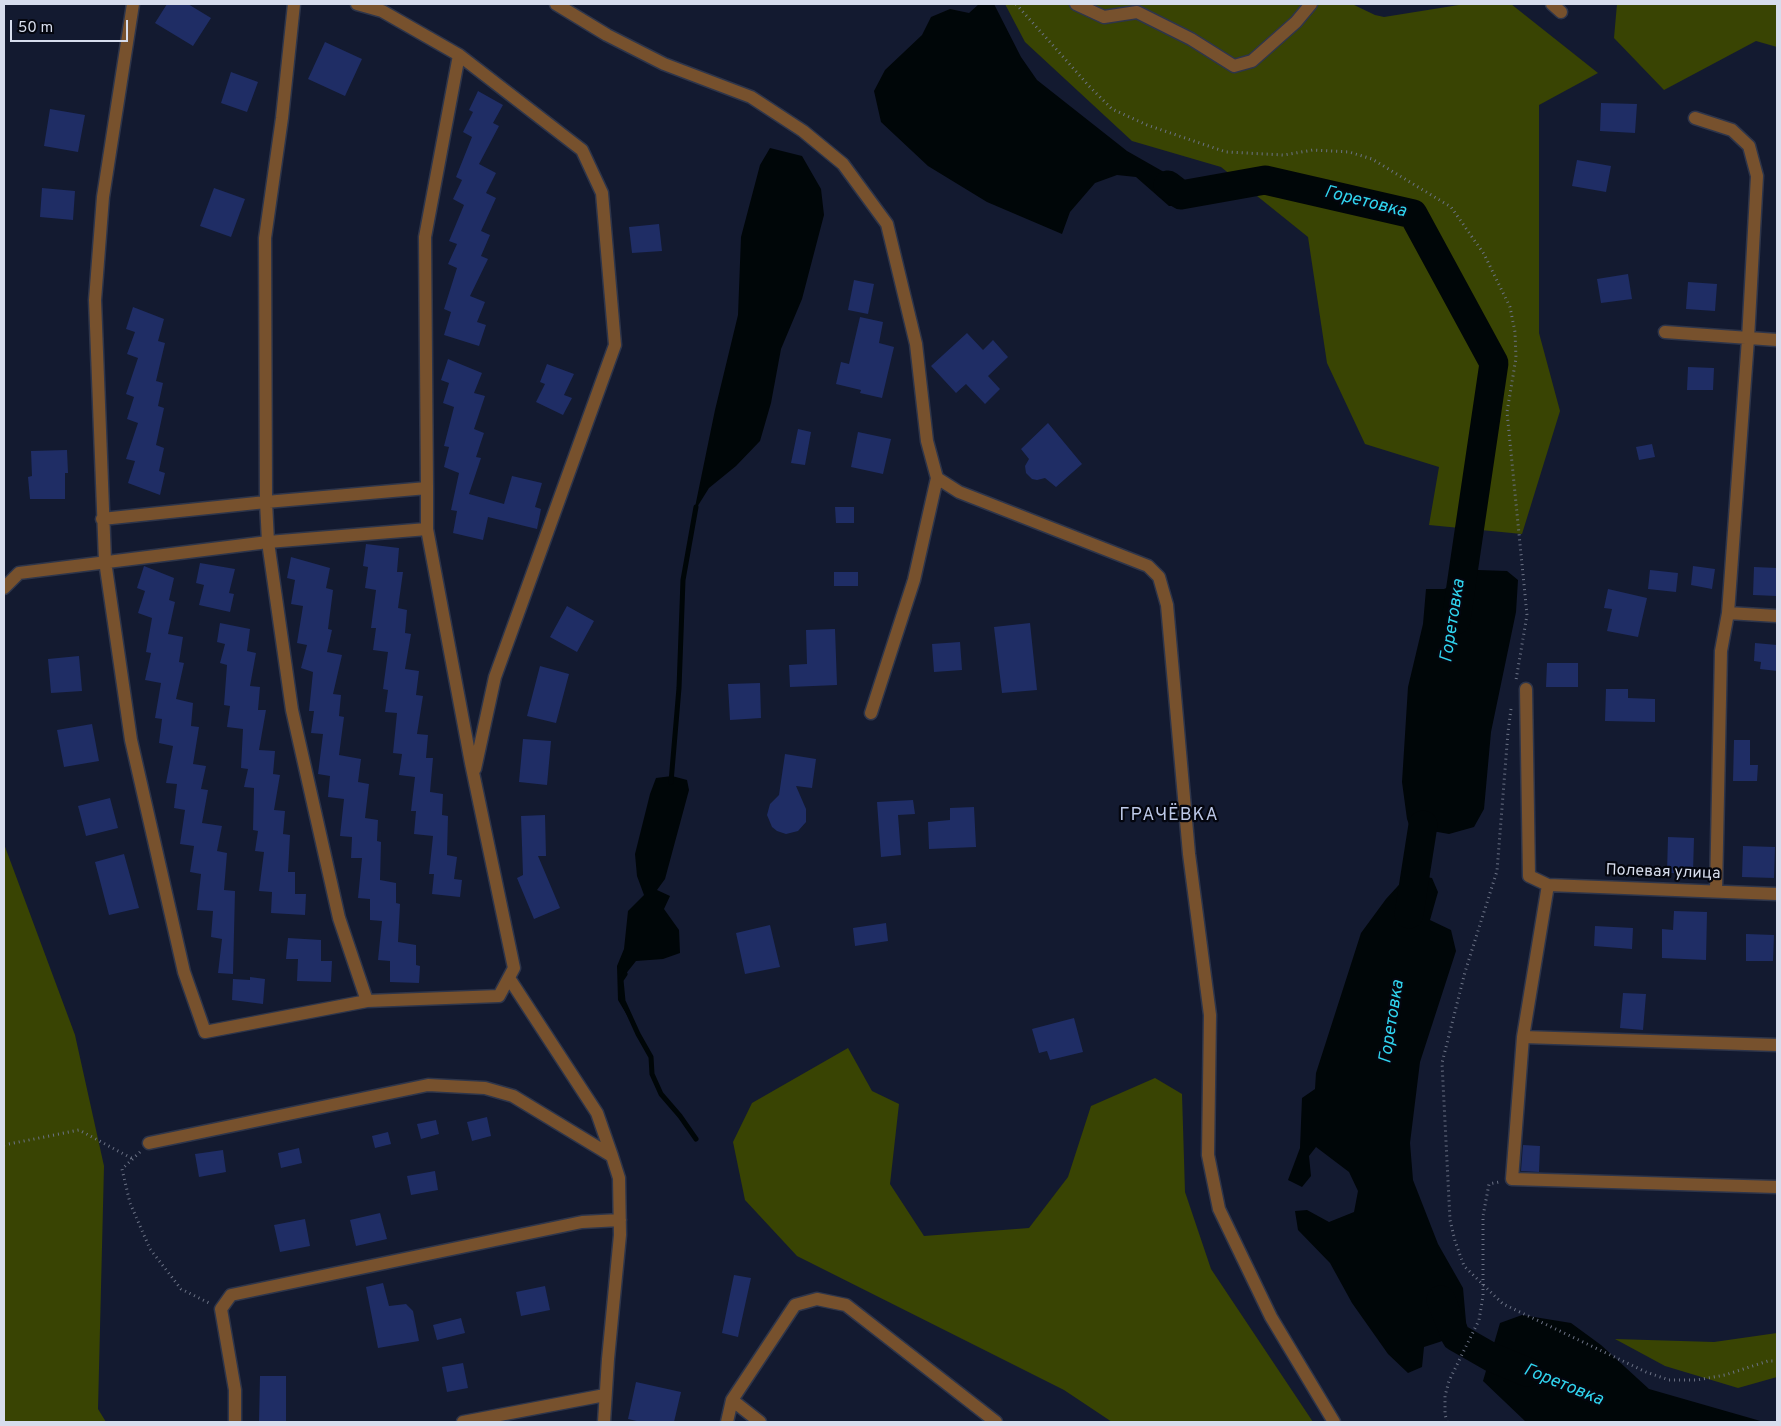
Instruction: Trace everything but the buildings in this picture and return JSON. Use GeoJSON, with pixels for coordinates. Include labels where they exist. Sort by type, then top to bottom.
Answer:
{"type":"FeatureCollection","features":[{"type":"Feature","properties":{"kind":"street"},"geometry":{"type":"LineString","coordinates":[[133,4],[103,198],[95,300],[102,520],[105,561],[131,740],[184,972],[205,1032],[367,1001],[500,996],[514,968],[474,774],[427,529],[425,237],[459,55]]}},
{"type":"Feature","properties":{"kind":"street"},"geometry":{"type":"LineString","coordinates":[[294,4],[282,118],[265,238],[266,502],[268,542],[292,710],[339,918],[367,1001]]}},
{"type":"Feature","properties":{"kind":"street"},"geometry":{"type":"LineString","coordinates":[[356,4],[382,11],[459,55],[582,150],[602,193],[615,345],[495,677],[474,774]]}},
{"type":"Feature","properties":{"kind":"street"},"geometry":{"type":"LineString","coordinates":[[556,4],[607,35],[664,64],[752,97],[803,131],[843,164],[886,224],[916,344],[927,441],[937,478],[914,580],[871,713]]}},
{"type":"Feature","properties":{"kind":"street"},"geometry":{"type":"LineString","coordinates":[[1076,4],[1104,17],[1137,12],[1191,39],[1234,66],[1252,61],[1296,22],[1311,4]]}},
{"type":"Feature","properties":{"kind":"street"},"geometry":{"type":"LineString","coordinates":[[1694,118],[1732,130],[1750,146],[1757,176],[1748,339],[1728,613],[1722,651],[1716,891]]}},
{"type":"Feature","properties":{"kind":"street"},"geometry":{"type":"LineString","coordinates":[[1665,332],[1777,340]]}},
{"type":"Feature","properties":{"kind":"street"},"geometry":{"type":"LineString","coordinates":[[937,478],[959,492],[1148,566],[1159,577],[1167,605],[1189,854],[1210,1015],[1208,1155],[1219,1208],[1271,1317],[1334,1422]]}},
{"type":"Feature","properties":{"kind":"street"},"geometry":{"type":"LineString","coordinates":[[102,520],[266,502],[427,488]]}},
{"type":"Feature","properties":{"kind":"street"},"geometry":{"type":"LineString","coordinates":[[4,588],[19,573],[105,561],[268,542],[427,529]]}},
{"type":"Feature","properties":{"kind":"street"},"geometry":{"type":"LineString","coordinates":[[1728,613],[1777,616]]}},
{"type":"Feature","properties":{"kind":"street"},"geometry":{"type":"LineString","coordinates":[[1521,686],[1529,876],[1548,884],[1523,1037],[1512,1180],[1777,1187]]}},
{"type":"Feature","properties":{"kind":"street","name":"Полевая улица"},"geometry":{"type":"LineString","coordinates":[[1548,884],[1777,894]]}},
{"type":"Feature","properties":{"kind":"street"},"geometry":{"type":"LineString","coordinates":[[509,978],[597,1113],[619,1178],[620,1235],[604,1422]]}},
{"type":"Feature","properties":{"kind":"street"},"geometry":{"type":"LineString","coordinates":[[1523,1037],[1777,1045]]}},
{"type":"Feature","properties":{"kind":"street"},"geometry":{"type":"LineString","coordinates":[[149,1143],[428,1084],[485,1088],[513,1096],[612,1156]]}},
{"type":"Feature","properties":{"kind":"street"},"geometry":{"type":"LineString","coordinates":[[236,1422],[235,1390],[221,1309],[231,1294],[582,1222],[620,1220]]}},
{"type":"Feature","properties":{"kind":"street"},"geometry":{"type":"LineString","coordinates":[[727,1422],[732,1400],[795,1305],[817,1299],[846,1305],[996,1422]]}},
{"type":"Feature","properties":{"kind":"street"},"geometry":{"type":"LineString","coordinates":[[463,1422],[605,1395]]}},
{"type":"Feature","properties":{"kind":"street"},"geometry":{"type":"LineString","coordinates":[[732,1400],[760,1422]]}},
{"type":"Feature","properties":{"kind":"path"},"geometry":{"type":"LineString","coordinates":[[1016,4],[1112,109],[1147,125],[1226,152],[1284,155],[1313,150],[1349,152],[1372,159],[1451,207],[1484,254],[1510,307],[1515,332],[1516,358],[1507,412],[1527,615],[1521,686]]}},
{"type":"Feature","properties":{"kind":"path"},"geometry":{"type":"LineString","coordinates":[[1512,703],[1497,870],[1465,972],[1442,1064],[1450,1220],[1455,1242],[1464,1266],[1503,1304],[1646,1372],[1669,1380],[1698,1380],[1768,1361],[1777,1361]]}},
{"type":"Feature","properties":{"kind":"path"},"geometry":{"type":"LineString","coordinates":[[4,1145],[79,1130],[133,1159]]}},
{"type":"Feature","properties":{"kind":"path"},"geometry":{"type":"LineString","coordinates":[[149,1143],[122,1169],[130,1203],[150,1249],[181,1289],[221,1309]]}},
{"type":"Feature","properties":{"kind":"path"},"geometry":{"type":"LineString","coordinates":[[1447,1422],[1445,1396],[1449,1381],[1479,1320],[1483,1296],[1483,1216],[1489,1184],[1512,1180]]}},
{"type":"Feature","properties":{"kind":"green space"},"geometry":{"type":"Polygon","coordinates":[[[1005,4],[1352,4],[1375,15],[1384,17],[1465,4],[1511,4],[1598,73],[1539,105],[1539,333],[1560,411],[1522,534],[1429,525],[1439,467],[1365,444],[1327,363],[1308,237],[1221,167],[1132,141],[1025,42],[1005,4]]]}},
{"type":"Feature","properties":{"kind":"green space"},"geometry":{"type":"Polygon","coordinates":[[[1617,4],[1777,4],[1777,47],[1756,41],[1664,90],[1614,38],[1617,4]]]}},
{"type":"Feature","properties":{"kind":"green space"},"geometry":{"type":"Polygon","coordinates":[[[4,844],[75,1035],[104,1166],[98,1409],[106,1422],[4,1422],[4,844]]]}},
{"type":"Feature","properties":{"kind":"green space"},"geometry":{"type":"Polygon","coordinates":[[[848,1048],[872,1091],[899,1104],[890,1184],[924,1236],[1029,1228],[1068,1177],[1091,1106],[1155,1078],[1182,1094],[1185,1192],[1211,1269],[1313,1422],[1112,1422],[1064,1390],[797,1256],[745,1200],[733,1142],[752,1103],[848,1048]]]}},
{"type":"Feature","properties":{"kind":"green space"},"geometry":{"type":"Polygon","coordinates":[[[1777,1333],[1777,1377],[1738,1388],[1665,1366],[1615,1339],[1714,1342],[1777,1333]]]}},
{"type":"Feature","properties":{"kind":"water"},"geometry":{"type":"Polygon","coordinates":[[[979,4],[994,4],[1021,57],[1037,80],[1127,151],[1185,184],[1204,191],[1204,205],[1169,206],[1136,177],[1117,175],[1095,183],[1070,212],[1062,234],[987,202],[928,166],[881,122],[874,91],[885,70],[922,35],[931,17],[950,9],[969,13],[979,4]]]}},
{"type":"Feature","properties":{"kind":"water"},"geometry":{"type":"Polygon","coordinates":[[[770,148],[802,156],[821,189],[824,215],[802,299],[781,349],[771,403],[760,441],[736,466],[709,488],[694,512],[715,410],[738,315],[741,237],[760,165],[770,148]]]}},
{"type":"Feature","properties":{"kind":"water"},"geometry":{"type":"Polygon","coordinates":[[[1478,570],[1507,571],[1518,580],[1516,612],[1491,732],[1484,809],[1474,827],[1449,834],[1432,831],[1427,841],[1431,854],[1427,863],[1417,863],[1409,860],[1414,838],[1407,819],[1402,782],[1408,687],[1423,624],[1426,589],[1444,589],[1462,581],[1478,570]]]}},
{"type":"Feature","properties":{"kind":"water"},"geometry":{"type":"Polygon","coordinates":[[[672,776],[687,780],[689,790],[665,879],[657,890],[670,896],[664,909],[679,930],[680,953],[663,959],[636,961],[621,980],[623,1001],[637,1032],[618,1000],[617,966],[624,949],[628,911],[644,895],[637,876],[635,854],[650,794],[656,778],[672,776]]]}},
{"type":"Feature","properties":{"kind":"water"},"geometry":{"type":"Polygon","coordinates":[[[1415,875],[1432,878],[1438,892],[1430,920],[1451,930],[1456,951],[1420,1062],[1410,1143],[1413,1180],[1438,1244],[1463,1288],[1467,1333],[1424,1347],[1422,1367],[1408,1373],[1388,1354],[1352,1303],[1330,1263],[1298,1230],[1295,1211],[1307,1210],[1329,1222],[1354,1212],[1358,1191],[1349,1172],[1316,1147],[1309,1156],[1311,1176],[1302,1187],[1288,1180],[1300,1148],[1302,1098],[1315,1089],[1316,1073],[1361,933],[1386,899],[1407,876],[1415,875]]]}},
{"type":"Feature","properties":{"kind":"water"},"geometry":{"type":"Polygon","coordinates":[[[1522,1315],[1571,1323],[1601,1345],[1649,1389],[1764,1422],[1526,1422],[1483,1381],[1500,1323],[1522,1315]]]}},
{"type":"Feature","properties":{"kind":"waterway","name":"Горетовка"},"geometry":{"type":"LineString","coordinates":[[1168,185],[1181,195],[1265,180],[1413,214],[1494,363],[1456,620]]}},
{"type":"Feature","properties":{"kind":"waterway"},"geometry":{"type":"LineString","coordinates":[[671,782],[679,688],[683,580],[696,507]]}},
{"type":"Feature","properties":{"kind":"waterway","name":"Горетовка"},"geometry":{"type":"LineString","coordinates":[[1409,914],[1423,825]]}},
{"type":"Feature","properties":{"kind":"waterway"},"geometry":{"type":"LineString","coordinates":[[625,974],[621,980],[623,1001],[651,1057],[652,1074],[661,1094],[696,1139]]}},
{"type":"Feature","properties":{"kind":"waterway","name":"Горетовка"},"geometry":{"type":"LineString","coordinates":[[1441,1300],[1456,1337],[1491,1357],[1527,1372]]}},
{"type":"Feature","properties":{"kind":"district","name":"ГРАЧЁВКА"},"geometry":{"type":"Point","coordinates":[1169,816]}}]}
